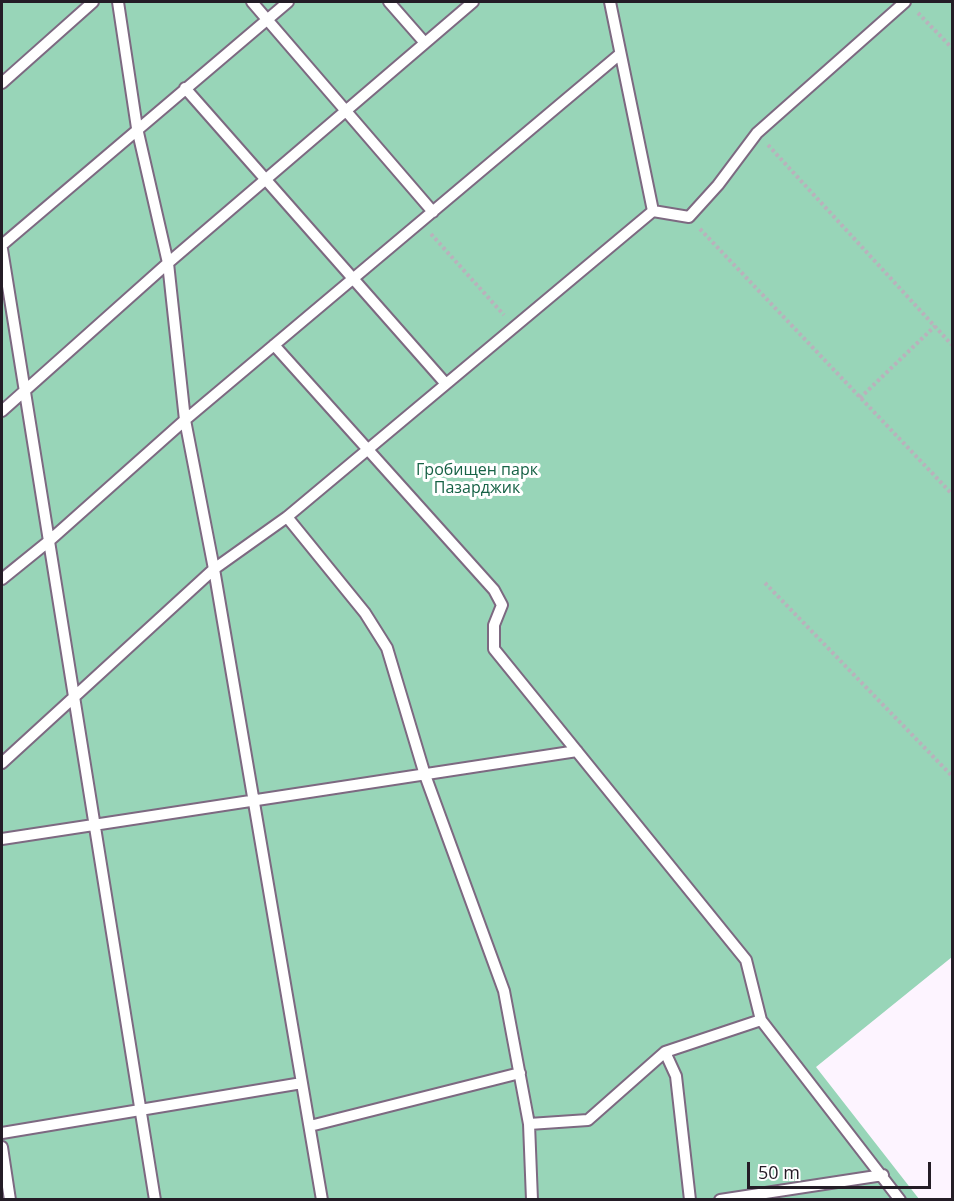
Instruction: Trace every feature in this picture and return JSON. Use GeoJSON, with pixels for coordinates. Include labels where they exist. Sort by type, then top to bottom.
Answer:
{"type":"FeatureCollection","features":[{"type":"Feature","properties":{"kind":"lane"},"geometry":{"type":"LineString","coordinates":[[2,83],[93,2]]}},
{"type":"Feature","properties":{"kind":"lane"},"geometry":{"type":"LineString","coordinates":[[118,2],[137,128],[168,263],[185,420],[214,569],[322,1200]]}},
{"type":"Feature","properties":{"kind":"lane"},"geometry":{"type":"LineString","coordinates":[[252,2],[433,212]]}},
{"type":"Feature","properties":{"kind":"lane"},"geometry":{"type":"LineString","coordinates":[[155,1200],[2,247],[137,128],[288,2]]}},
{"type":"Feature","properties":{"kind":"lane"},"geometry":{"type":"LineString","coordinates":[[389,2],[425,43]]}},
{"type":"Feature","properties":{"kind":"lane"},"geometry":{"type":"LineString","coordinates":[[2,411],[168,263],[473,2]]}},
{"type":"Feature","properties":{"kind":"lane"},"geometry":{"type":"LineString","coordinates":[[609,2],[653,211]]}},
{"type":"Feature","properties":{"kind":"lane"},"geometry":{"type":"LineString","coordinates":[[2,763],[214,569],[287,517],[653,211],[689,217],[718,185],[757,133],[905,2]]}},
{"type":"Feature","properties":{"kind":"lane"},"geometry":{"type":"LineString","coordinates":[[2,579],[49,541],[185,420],[620,54]]}},
{"type":"Feature","properties":{"kind":"lane"},"geometry":{"type":"LineString","coordinates":[[185,88],[446,384]]}},
{"type":"Feature","properties":{"kind":"lane"},"geometry":{"type":"LineString","coordinates":[[274,345],[494,590],[502,605],[494,625],[494,649],[746,960],[761,1020],[883,1174],[900,1200]]}},
{"type":"Feature","properties":{"kind":"lane"},"geometry":{"type":"LineString","coordinates":[[287,517],[365,613],[387,648],[424,775],[504,991],[529,1124],[532,1200]]}},
{"type":"Feature","properties":{"kind":"lane"},"geometry":{"type":"LineString","coordinates":[[2,839],[577,751]]}},
{"type":"Feature","properties":{"kind":"lane"},"geometry":{"type":"LineString","coordinates":[[529,1124],[588,1120],[665,1052],[761,1020]]}},
{"type":"Feature","properties":{"kind":"lane"},"geometry":{"type":"LineString","coordinates":[[665,1052],[676,1076],[690,1200]]}},
{"type":"Feature","properties":{"kind":"lane"},"geometry":{"type":"LineString","coordinates":[[309,1126],[520,1073]]}},
{"type":"Feature","properties":{"kind":"lane"},"geometry":{"type":"LineString","coordinates":[[2,1133],[302,1083]]}},
{"type":"Feature","properties":{"kind":"lane"},"geometry":{"type":"LineString","coordinates":[[2,1147],[10,1200]]}},
{"type":"Feature","properties":{"kind":"lane"},"geometry":{"type":"LineString","coordinates":[[720,1200],[883,1174]]}},
{"type":"Feature","properties":{"kind":"path"},"geometry":{"type":"LineString","coordinates":[[914,9],[952,48]]}},
{"type":"Feature","properties":{"kind":"path"},"geometry":{"type":"LineString","coordinates":[[757,133],[952,345]]}},
{"type":"Feature","properties":{"kind":"path"},"geometry":{"type":"LineString","coordinates":[[689,217],[952,495]]}},
{"type":"Feature","properties":{"kind":"path"},"geometry":{"type":"LineString","coordinates":[[421,222],[514,327]]}},
{"type":"Feature","properties":{"kind":"path"},"geometry":{"type":"LineString","coordinates":[[860,398],[935,326]]}},
{"type":"Feature","properties":{"kind":"path"},"geometry":{"type":"LineString","coordinates":[[765,583],[952,776]]}},
{"type":"Feature","properties":{"kind":"green space","name":"Гробищен парк Пазарджик"},"geometry":{"type":"Polygon","coordinates":[[[2,2],[952,2],[952,957],[816,1067],[919,1199],[2,1200],[2,2]]]}}]}
